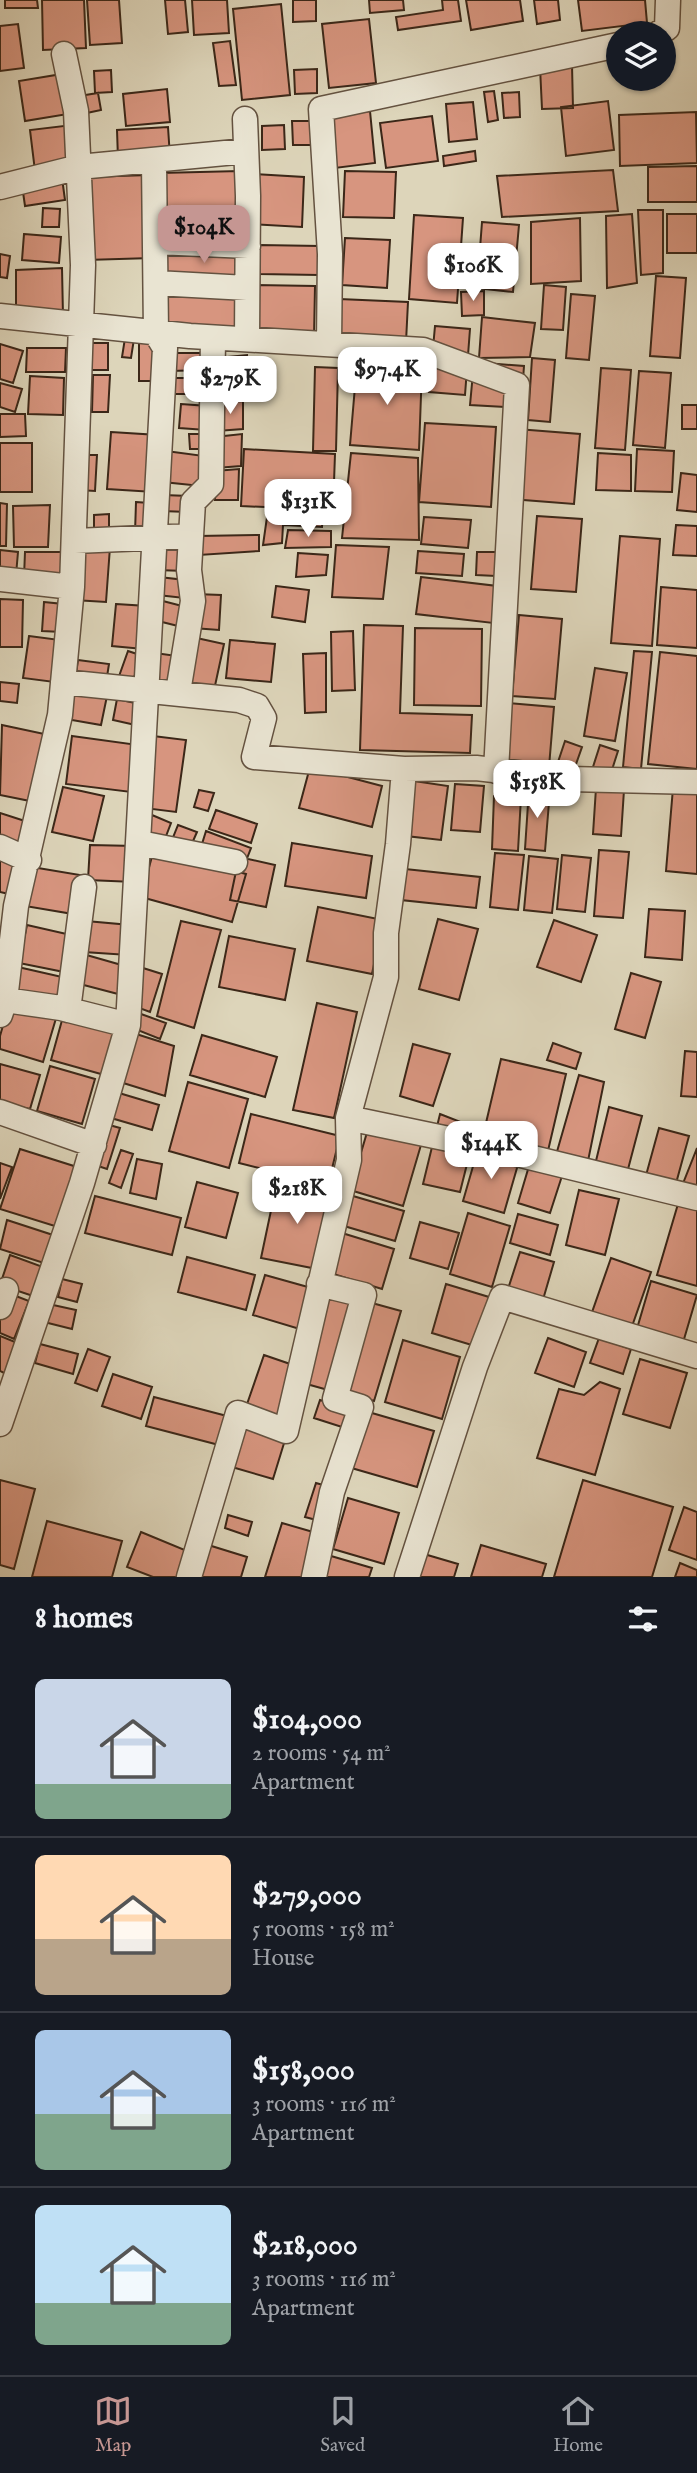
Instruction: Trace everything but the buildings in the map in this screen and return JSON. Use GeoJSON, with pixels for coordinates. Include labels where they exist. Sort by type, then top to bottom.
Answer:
{"type":"FeatureCollection","features":[{"type":"Feature","properties":{"kind":"street"},"geometry":{"type":"LineString","coordinates":[[667,21],[668,0]]}},
{"type":"Feature","properties":{"kind":"street"},"geometry":{"type":"LineString","coordinates":[[330,343],[330,254],[321,110],[606,48]]}},
{"type":"Feature","properties":{"kind":"street"},"geometry":{"type":"LineString","coordinates":[[64,54],[76,111],[79,167],[82,326],[75,541],[60,715],[29,860],[16,906],[2,1007],[68,1010],[128,1025]]}},
{"type":"Feature","properties":{"kind":"street"},"geometry":{"type":"LineString","coordinates":[[245,119],[247,339]]}},
{"type":"Feature","properties":{"kind":"street"},"geometry":{"type":"LineString","coordinates":[[0,187],[79,167],[246,151]]}},
{"type":"Feature","properties":{"kind":"street"},"geometry":{"type":"LineString","coordinates":[[0,1424],[93,1145],[128,1025],[165,348],[156,333],[153,162]]}},
{"type":"Feature","properties":{"kind":"street"},"geometry":{"type":"LineString","coordinates":[[156,242],[248,246]]}},
{"type":"Feature","properties":{"kind":"street"},"geometry":{"type":"LineString","coordinates":[[156,283],[247,288]]}},
{"type":"Feature","properties":{"kind":"street"},"geometry":{"type":"LineString","coordinates":[[0,316],[213,338],[423,350],[517,385],[496,771]]}},
{"type":"Feature","properties":{"kind":"street"},"geometry":{"type":"LineString","coordinates":[[178,692],[193,601],[189,570],[193,502],[211,484],[213,338]]}},
{"type":"Feature","properties":{"kind":"street"},"geometry":{"type":"LineString","coordinates":[[75,541],[191,536]]}},
{"type":"Feature","properties":{"kind":"street"},"geometry":{"type":"LineString","coordinates":[[0,579],[72,587]]}},
{"type":"Feature","properties":{"kind":"street"},"geometry":{"type":"LineString","coordinates":[[63,682],[178,692],[239,700],[257,706],[264,718],[254,757],[404,769],[496,771],[569,779],[697,782]]}},
{"type":"Feature","properties":{"kind":"street"},"geometry":{"type":"LineString","coordinates":[[189,1577],[237,1413],[286,1431],[349,1160],[348,1118],[386,977],[386,933],[398,844],[404,769]]}},
{"type":"Feature","properties":{"kind":"street"},"geometry":{"type":"LineString","coordinates":[[140,843],[235,862]]}},
{"type":"Feature","properties":{"kind":"street"},"geometry":{"type":"LineString","coordinates":[[0,847],[29,860]]}},
{"type":"Feature","properties":{"kind":"street"},"geometry":{"type":"LineString","coordinates":[[68,1010],[84,887]]}},
{"type":"Feature","properties":{"kind":"street"},"geometry":{"type":"LineString","coordinates":[[0,1112],[93,1145]]}},
{"type":"Feature","properties":{"kind":"street"},"geometry":{"type":"LineString","coordinates":[[348,1118],[492,1148],[697,1198]]}},
{"type":"Feature","properties":{"kind":"street"},"geometry":{"type":"LineString","coordinates":[[314,1577],[332,1492],[361,1407],[335,1399],[364,1295],[319,1284]]}},
{"type":"Feature","properties":{"kind":"street"},"geometry":{"type":"LineString","coordinates":[[407,1577],[475,1367],[502,1297],[697,1356]]}}]}
